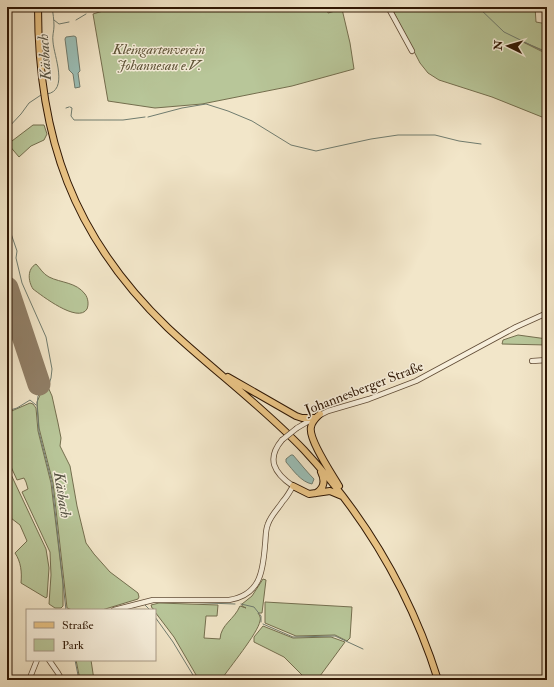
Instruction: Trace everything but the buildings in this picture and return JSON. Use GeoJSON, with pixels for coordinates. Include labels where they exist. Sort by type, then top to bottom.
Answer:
{"type":"FeatureCollection","features":[{"type":"Feature","properties":{"kind":"main road"},"geometry":{"type":"LineString","coordinates":[[39,7],[41,77],[51,132],[61,167],[74,200],[91,232],[110,262],[154,313],[179,338],[277,424],[316,464],[343,496],[382,554],[403,593],[421,631],[438,680]]}},
{"type":"Feature","properties":{"kind":"main road"},"geometry":{"type":"LineString","coordinates":[[209,364],[296,416],[302,418],[314,418]]}},
{"type":"Feature","properties":{"kind":"main road"},"geometry":{"type":"LineString","coordinates":[[320,414],[311,424],[311,434],[350,506]]}},
{"type":"Feature","properties":{"kind":"main road"},"geometry":{"type":"LineString","coordinates":[[315,494],[321,490],[324,482],[323,476],[316,464]]}},
{"type":"Feature","properties":{"kind":"main road"},"geometry":{"type":"LineString","coordinates":[[292,486],[304,492],[315,494],[330,491],[343,496]]}},
{"type":"Feature","properties":{"kind":"street"},"geometry":{"type":"LineString","coordinates":[[388,7],[412,50]]}},
{"type":"Feature","properties":{"kind":"street","name":"Johannesberger Straße"},"geometry":{"type":"LineString","coordinates":[[292,486],[280,476],[274,463],[275,451],[282,440],[297,428],[320,414],[369,399],[416,382],[504,334],[547,313]]}},
{"type":"Feature","properties":{"kind":"street"},"geometry":{"type":"LineString","coordinates":[[532,361],[547,360]]}},
{"type":"Feature","properties":{"kind":"street"},"geometry":{"type":"LineString","coordinates":[[118,609],[153,600],[224,601],[238,598],[247,594],[257,584],[263,570],[268,522],[273,513],[286,498],[292,486]]}},
{"type":"Feature","properties":{"kind":"street"},"geometry":{"type":"LineString","coordinates":[[29,680],[37,661]]}},
{"type":"Feature","properties":{"kind":"street"},"geometry":{"type":"LineString","coordinates":[[50,661],[62,680]]}},
{"type":"Feature","properties":{"kind":"green space","name":"Kleingartenverein Johannesau e.V."},"geometry":{"type":"Polygon","coordinates":[[[116,7],[327,7],[328,13],[342,9],[354,69],[292,86],[202,104],[155,108],[108,101],[93,14],[116,7]]]}},
{"type":"Feature","properties":{"kind":"green space"},"geometry":{"type":"Polygon","coordinates":[[[391,7],[535,7],[536,22],[547,24],[547,52],[521,41],[547,54],[547,119],[492,97],[439,80],[428,73],[420,63],[391,7]]]}},
{"type":"Feature","properties":{"kind":"green space"},"geometry":{"type":"Polygon","coordinates":[[[33,125],[44,125],[47,134],[44,140],[31,146],[19,157],[8,144],[33,125]]]}},
{"type":"Feature","properties":{"kind":"green space"},"geometry":{"type":"Polygon","coordinates":[[[36,264],[43,273],[49,277],[73,285],[81,290],[87,299],[87,309],[82,313],[68,311],[51,302],[33,289],[29,275],[31,269],[36,264]]]}},
{"type":"Feature","properties":{"kind":"green space"},"geometry":{"type":"Polygon","coordinates":[[[518,335],[547,339],[547,345],[502,344],[503,340],[518,335]]]}},
{"type":"Feature","properties":{"kind":"green space"},"geometry":{"type":"Polygon","coordinates":[[[48,387],[52,396],[58,423],[61,438],[60,446],[70,466],[77,506],[86,543],[110,572],[138,593],[138,599],[105,609],[67,608],[53,483],[39,428],[37,402],[40,395],[48,387]]]}},
{"type":"Feature","properties":{"kind":"green space"},"geometry":{"type":"Polygon","coordinates":[[[30,403],[36,408],[38,431],[51,483],[63,584],[63,606],[61,608],[55,608],[49,604],[51,575],[50,552],[22,492],[28,489],[26,482],[24,478],[17,480],[7,458],[7,413],[30,403]]]}},
{"type":"Feature","properties":{"kind":"green space"},"geometry":{"type":"Polygon","coordinates":[[[7,466],[46,549],[49,568],[46,598],[21,583],[21,567],[15,553],[27,541],[20,525],[7,515],[7,466]]]}},
{"type":"Feature","properties":{"kind":"green space"},"geometry":{"type":"Polygon","coordinates":[[[263,579],[266,580],[262,613],[258,613],[260,620],[258,626],[254,634],[221,680],[199,680],[174,637],[156,613],[156,609],[152,608],[151,605],[159,603],[218,605],[217,616],[206,616],[204,638],[220,639],[225,626],[240,606],[246,608],[242,606],[242,604],[252,596],[263,579]]]}},
{"type":"Feature","properties":{"kind":"green space"},"geometry":{"type":"Polygon","coordinates":[[[265,602],[352,607],[350,638],[347,641],[335,635],[296,636],[265,623],[265,602]]]}},
{"type":"Feature","properties":{"kind":"green space"},"geometry":{"type":"Polygon","coordinates":[[[263,626],[293,638],[331,637],[345,642],[317,680],[307,680],[284,657],[254,642],[254,637],[263,626]]]}},
{"type":"Feature","properties":{"kind":"green space"},"geometry":{"type":"Polygon","coordinates":[[[76,661],[91,661],[94,680],[80,680],[76,661]]]}},
{"type":"Feature","properties":{"kind":"water"},"geometry":{"type":"Polygon","coordinates":[[[66,37],[76,37],[80,71],[78,73],[80,87],[75,88],[73,74],[69,70],[65,39],[66,37]]]}},
{"type":"Feature","properties":{"kind":"water"},"geometry":{"type":"Polygon","coordinates":[[[293,455],[314,479],[312,484],[304,481],[286,462],[286,459],[293,455]]]}},
{"type":"Feature","properties":{"kind":"waterway","name":"Käsbach"},"geometry":{"type":"LineString","coordinates":[[47,94],[54,91],[59,80],[53,40],[54,24],[52,7]]}},
{"type":"Feature","properties":{"kind":"waterway"},"geometry":{"type":"LineString","coordinates":[[92,11],[105,7]]}},
{"type":"Feature","properties":{"kind":"waterway"},"geometry":{"type":"LineString","coordinates":[[478,7],[504,32],[547,53]]}},
{"type":"Feature","properties":{"kind":"waterway"},"geometry":{"type":"LineString","coordinates":[[76,20],[86,14]]}},
{"type":"Feature","properties":{"kind":"waterway"},"geometry":{"type":"LineString","coordinates":[[54,20],[59,24],[69,22]]}},
{"type":"Feature","properties":{"kind":"waterway","name":"Käsbach"},"geometry":{"type":"LineString","coordinates":[[7,129],[29,103],[41,95]]}},
{"type":"Feature","properties":{"kind":"waterway"},"geometry":{"type":"LineString","coordinates":[[148,117],[182,108],[206,104],[252,121],[291,145],[316,151],[371,139],[398,135],[435,135],[459,141],[481,144]]}},
{"type":"Feature","properties":{"kind":"waterway"},"geometry":{"type":"LineString","coordinates":[[70,107],[72,108],[71,116],[74,120],[123,120],[145,117]]}},
{"type":"Feature","properties":{"kind":"waterway","name":"Käsbach"},"geometry":{"type":"LineString","coordinates":[[7,222],[17,251],[16,258],[22,283],[46,337],[52,369],[49,384]]}},
{"type":"Feature","properties":{"kind":"waterway","name":"Käsbach"},"geometry":{"type":"LineString","coordinates":[[47,387],[38,396],[37,405],[39,432],[52,483],[66,609]]}},
{"type":"Feature","properties":{"kind":"waterway"},"geometry":{"type":"LineString","coordinates":[[7,411],[17,408],[30,400],[36,405]]}},
{"type":"Feature","properties":{"kind":"waterway"},"geometry":{"type":"LineString","coordinates":[[178,602],[235,604]]}},
{"type":"Feature","properties":{"kind":"waterway"},"geometry":{"type":"LineString","coordinates":[[241,604],[254,607],[261,616],[261,622]]}},
{"type":"Feature","properties":{"kind":"waterway"},"geometry":{"type":"LineString","coordinates":[[145,605],[149,609]]}},
{"type":"Feature","properties":{"kind":"waterway"},"geometry":{"type":"LineString","coordinates":[[156,618],[173,642],[196,680]]}},
{"type":"Feature","properties":{"kind":"waterway"},"geometry":{"type":"LineString","coordinates":[[263,624],[293,637],[335,636],[363,649]]}},
{"type":"Feature","properties":{"kind":"waterway","name":"Käsbach"},"geometry":{"type":"LineString","coordinates":[[75,661],[79,680]]}},
{"type":"Feature","properties":{"kind":"runway"},"geometry":{"type":"LineString","coordinates":[[7,288],[39,384]]}}]}
